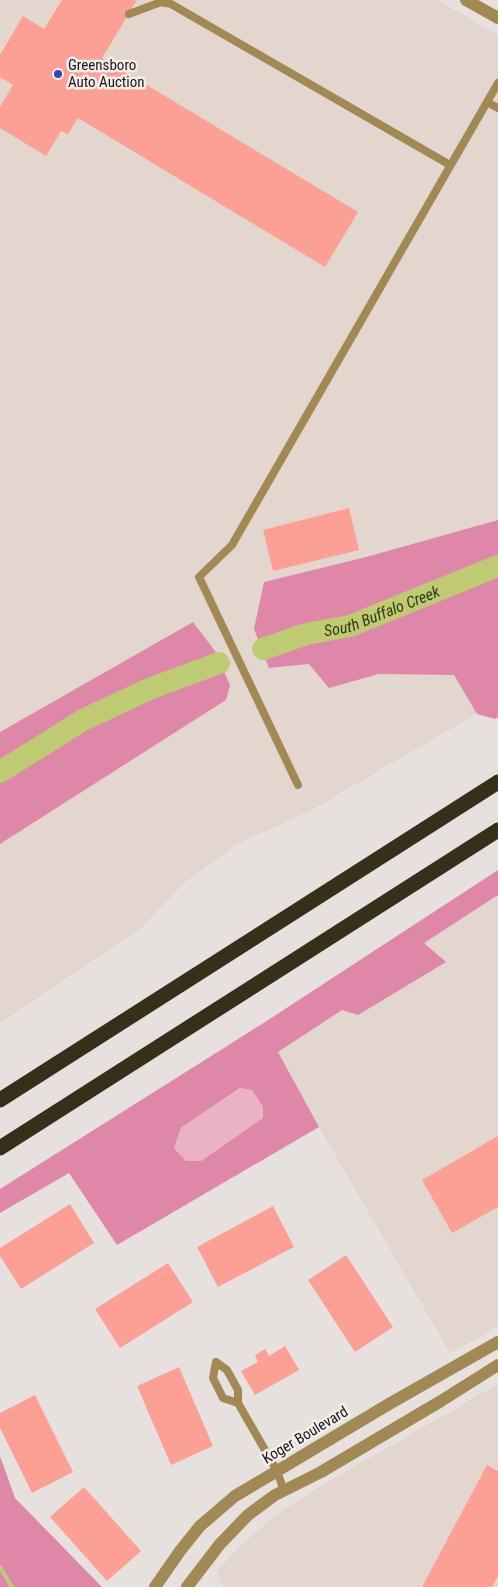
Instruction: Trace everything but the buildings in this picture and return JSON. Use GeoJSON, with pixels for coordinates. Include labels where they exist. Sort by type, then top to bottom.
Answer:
{"type":"FeatureCollection","features":[{"type":"Feature","properties":{"kind":"highway"},"geometry":{"type":"LineString","coordinates":[[0,1100],[498,782]]}},
{"type":"Feature","properties":{"kind":"highway"},"geometry":{"type":"LineString","coordinates":[[0,1148],[498,830]]}},
{"type":"Feature","properties":{"kind":"street"},"geometry":{"type":"LineString","coordinates":[[466,0],[498,18]]}},
{"type":"Feature","properties":{"kind":"street","name":"Koger Boulevard"},"geometry":{"type":"LineString","coordinates":[[155,1587],[200,1526],[235,1496],[389,1404],[498,1342]]}},
{"type":"Feature","properties":{"kind":"street"},"geometry":{"type":"LineString","coordinates":[[187,1587],[220,1544],[248,1516],[275,1495],[321,1472],[498,1365]]}},
{"type":"Feature","properties":{"kind":"lane"},"geometry":{"type":"LineString","coordinates":[[129,14],[161,2],[171,4],[450,165]]}},
{"type":"Feature","properties":{"kind":"lane"},"geometry":{"type":"LineString","coordinates":[[298,785],[199,577],[232,545],[498,83]]}},
{"type":"Feature","properties":{"kind":"lane"},"geometry":{"type":"LineString","coordinates":[[487,102],[498,108]]}},
{"type":"Feature","properties":{"kind":"lane"},"geometry":{"type":"LineString","coordinates":[[238,1403],[223,1398],[213,1378],[216,1362],[227,1370],[238,1390],[238,1403],[277,1471],[284,1491]]}},
{"type":"Feature","properties":{"kind":"shaded area"},"geometry":{"type":"Polygon","coordinates":[[[0,0],[436,0],[498,35],[498,520],[366,557],[264,582],[269,668],[309,664],[330,688],[379,674],[454,675],[477,714],[311,810],[236,845],[184,883],[141,928],[0,1023],[0,844],[226,700],[192,622],[0,732],[0,0]]]}},
{"type":"Feature","properties":{"kind":"shaded area"},"geometry":{"type":"Polygon","coordinates":[[[498,520],[498,717],[495,719],[477,714],[454,675],[379,674],[329,688],[309,664],[269,668],[254,629],[264,582],[366,557],[498,520]]]}},
{"type":"Feature","properties":{"kind":"shaded area"},"geometry":{"type":"Polygon","coordinates":[[[193,622],[215,651],[230,685],[226,700],[0,844],[0,732],[193,622]]]}},
{"type":"Feature","properties":{"kind":"shaded area"},"geometry":{"type":"Polygon","coordinates":[[[498,870],[498,895],[424,943],[446,962],[358,1015],[342,1010],[278,1052],[319,1127],[117,1245],[69,1173],[0,1213],[0,1189],[262,1024],[498,870]],[[240,1088],[181,1128],[174,1148],[186,1161],[201,1161],[263,1118],[263,1107],[252,1090],[240,1088]]]}},
{"type":"Feature","properties":{"kind":"shaded area"},"geometry":{"type":"Polygon","coordinates":[[[498,895],[498,1326],[450,1353],[319,1127],[278,1052],[342,1010],[446,962],[423,943],[498,895]]]}},
{"type":"Feature","properties":{"kind":"shaded area"},"geometry":{"type":"Polygon","coordinates":[[[241,1088],[252,1090],[263,1107],[263,1118],[201,1161],[186,1161],[174,1148],[181,1128],[241,1088]]]}},
{"type":"Feature","properties":{"kind":"shaded area"},"geometry":{"type":"Polygon","coordinates":[[[498,1384],[498,1587],[223,1587],[217,1572],[233,1553],[274,1516],[316,1489],[498,1384]]]}},
{"type":"Feature","properties":{"kind":"shaded area"},"geometry":{"type":"Polygon","coordinates":[[[0,1456],[15,1498],[102,1587],[0,1587],[0,1456]]]}},
{"type":"Feature","properties":{"kind":"waterway","name":"South Buffalo Creek"},"geometry":{"type":"LineString","coordinates":[[263,649],[306,634],[350,626],[498,566]]}},
{"type":"Feature","properties":{"kind":"waterway","name":"South Buffalo Creek"},"geometry":{"type":"LineString","coordinates":[[0,772],[83,720],[149,689],[219,663]]}},
{"type":"Feature","properties":{"kind":"waterway"},"geometry":{"type":"LineString","coordinates":[[0,1567],[12,1587]]}},
{"type":"Feature","properties":{"kind":"place","name":"Greensboro Auto Auction"},"geometry":{"type":"Point","coordinates":[58,74]}}]}
